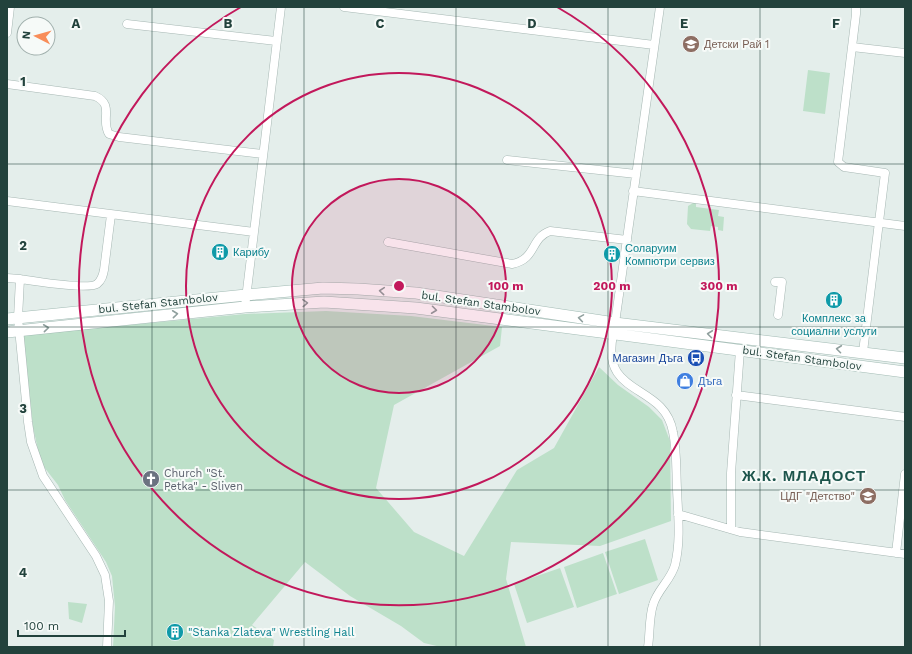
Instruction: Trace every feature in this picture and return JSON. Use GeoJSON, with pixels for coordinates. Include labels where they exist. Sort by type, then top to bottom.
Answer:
{"type":"FeatureCollection","features":[{"type":"Feature","properties":{"kind":"main road","name":"bul. Stefan Stambolov"},"geometry":{"type":"LineString","coordinates":[[12,318],[323,288],[358,288],[416,293],[615,323],[905,358]]}},
{"type":"Feature","properties":{"kind":"main road","name":"bul. Stefan Stambolov"},"geometry":{"type":"LineString","coordinates":[[7,332],[245,307],[324,302],[416,308],[613,335],[905,372]]}},
{"type":"Feature","properties":{"kind":"main road"},"geometry":{"type":"LineString","coordinates":[[613,335],[615,323]]}},
{"type":"Feature","properties":{"kind":"street"},"geometry":{"type":"LineString","coordinates":[[7,33],[10,7]]}},
{"type":"Feature","properties":{"kind":"street"},"geometry":{"type":"LineString","coordinates":[[245,307],[280,7]]}},
{"type":"Feature","properties":{"kind":"street"},"geometry":{"type":"LineString","coordinates":[[344,7],[654,45]]}},
{"type":"Feature","properties":{"kind":"street"},"geometry":{"type":"LineString","coordinates":[[615,323],[660,7]]}},
{"type":"Feature","properties":{"kind":"street"},"geometry":{"type":"LineString","coordinates":[[856,7],[838,162],[844,167],[885,173],[863,352]]}},
{"type":"Feature","properties":{"kind":"street"},"geometry":{"type":"LineString","coordinates":[[127,24],[276,41]]}},
{"type":"Feature","properties":{"kind":"street"},"geometry":{"type":"LineString","coordinates":[[852,47],[905,53]]}},
{"type":"Feature","properties":{"kind":"street"},"geometry":{"type":"LineString","coordinates":[[7,84],[95,96],[100,98],[105,102],[106,107],[105,128],[109,134],[119,137],[263,154]]}},
{"type":"Feature","properties":{"kind":"street"},"geometry":{"type":"LineString","coordinates":[[507,160],[636,174]]}},
{"type":"Feature","properties":{"kind":"street"},"geometry":{"type":"LineString","coordinates":[[634,191],[905,226]]}},
{"type":"Feature","properties":{"kind":"street"},"geometry":{"type":"LineString","coordinates":[[7,200],[111,215],[254,232]]}},
{"type":"Feature","properties":{"kind":"street"},"geometry":{"type":"LineString","coordinates":[[7,278],[85,286],[98,283],[102,278],[104,270],[111,215]]}},
{"type":"Feature","properties":{"kind":"street"},"geometry":{"type":"LineString","coordinates":[[388,242],[512,264],[521,262],[527,257],[542,234],[550,231],[627,240]]}},
{"type":"Feature","properties":{"kind":"street"},"geometry":{"type":"LineString","coordinates":[[20,280],[12,318],[19,330],[28,427],[34,451],[43,476],[96,556],[105,575],[109,601],[107,647]]}},
{"type":"Feature","properties":{"kind":"street"},"geometry":{"type":"LineString","coordinates":[[775,282],[782,282],[778,315]]}},
{"type":"Feature","properties":{"kind":"street"},"geometry":{"type":"LineString","coordinates":[[613,335],[610,358],[614,370],[622,380],[663,408],[673,431],[676,454],[678,514],[675,564],[653,605],[648,647]]}},
{"type":"Feature","properties":{"kind":"street"},"geometry":{"type":"LineString","coordinates":[[731,529],[731,473],[740,350]]}},
{"type":"Feature","properties":{"kind":"street"},"geometry":{"type":"LineString","coordinates":[[736,395],[905,417]]}},
{"type":"Feature","properties":{"kind":"street"},"geometry":{"type":"LineString","coordinates":[[896,553],[905,474]]}},
{"type":"Feature","properties":{"kind":"street"},"geometry":{"type":"LineString","coordinates":[[678,514],[731,529],[905,554]]}},
{"type":"Feature","properties":{"kind":"green space"},"geometry":{"type":"Polygon","coordinates":[[[808,70],[830,73],[825,114],[803,111],[808,70]]]}},
{"type":"Feature","properties":{"kind":"green space"},"geometry":{"type":"Polygon","coordinates":[[[696,203],[696,207],[719,210],[718,216],[724,217],[723,231],[718,230],[718,227],[711,226],[710,231],[691,229],[687,224],[688,206],[696,203]]]}},
{"type":"Feature","properties":{"kind":"green space"},"geometry":{"type":"Polygon","coordinates":[[[326,311],[411,316],[502,327],[500,346],[394,405],[376,488],[414,532],[464,556],[517,470],[554,448],[599,367],[618,385],[649,407],[662,420],[670,441],[671,521],[600,546],[511,542],[506,579],[526,647],[441,647],[424,643],[401,626],[350,596],[305,562],[252,625],[274,640],[273,647],[113,647],[115,607],[112,576],[106,562],[65,500],[58,485],[44,467],[38,450],[33,427],[23,335],[245,314],[326,311]]]}},
{"type":"Feature","properties":{"kind":"green space"},"geometry":{"type":"Polygon","coordinates":[[[645,539],[658,580],[619,594],[605,552],[645,539]]]}},
{"type":"Feature","properties":{"kind":"green space"},"geometry":{"type":"Polygon","coordinates":[[[603,553],[617,594],[577,608],[564,567],[603,553]]]}},
{"type":"Feature","properties":{"kind":"green space"},"geometry":{"type":"Polygon","coordinates":[[[560,568],[574,607],[527,623],[514,584],[560,568]]]}},
{"type":"Feature","properties":{"kind":"green space"},"geometry":{"type":"Polygon","coordinates":[[[68,602],[87,604],[82,623],[69,619],[68,602]]]}},
{"type":"Feature","properties":{"kind":"place","name":"Детски Рай 1"},"geometry":{"type":"Point","coordinates":[691,44]}},
{"type":"Feature","properties":{"kind":"place","name":"Карибу"},"geometry":{"type":"Point","coordinates":[220,252]}},
{"type":"Feature","properties":{"kind":"place","name":"Соларуим Компютри сервиз"},"geometry":{"type":"Point","coordinates":[612,254]}},
{"type":"Feature","properties":{"kind":"place","name":"Комплекс за социални услуги"},"geometry":{"type":"Point","coordinates":[834,300]}},
{"type":"Feature","properties":{"kind":"place","name":"Магазин Дъга"},"geometry":{"type":"Point","coordinates":[696,358]}},
{"type":"Feature","properties":{"kind":"place","name":"Дъга"},"geometry":{"type":"Point","coordinates":[685,381]}},
{"type":"Feature","properties":{"kind":"place","name":"Church \"St. Petka\" - Sliven"},"geometry":{"type":"Point","coordinates":[151,479]}},
{"type":"Feature","properties":{"kind":"place","name":"ЦДГ \"Детство\""},"geometry":{"type":"Point","coordinates":[868,496]}},
{"type":"Feature","properties":{"kind":"place","name":"\"Stanka Zlateva\" Wrestling Hall"},"geometry":{"type":"Point","coordinates":[175,632]}},
{"type":"Feature","properties":{"kind":"district","name":"Ж.К. МЛАДОСТ"},"geometry":{"type":"Point","coordinates":[804,476]}}]}
